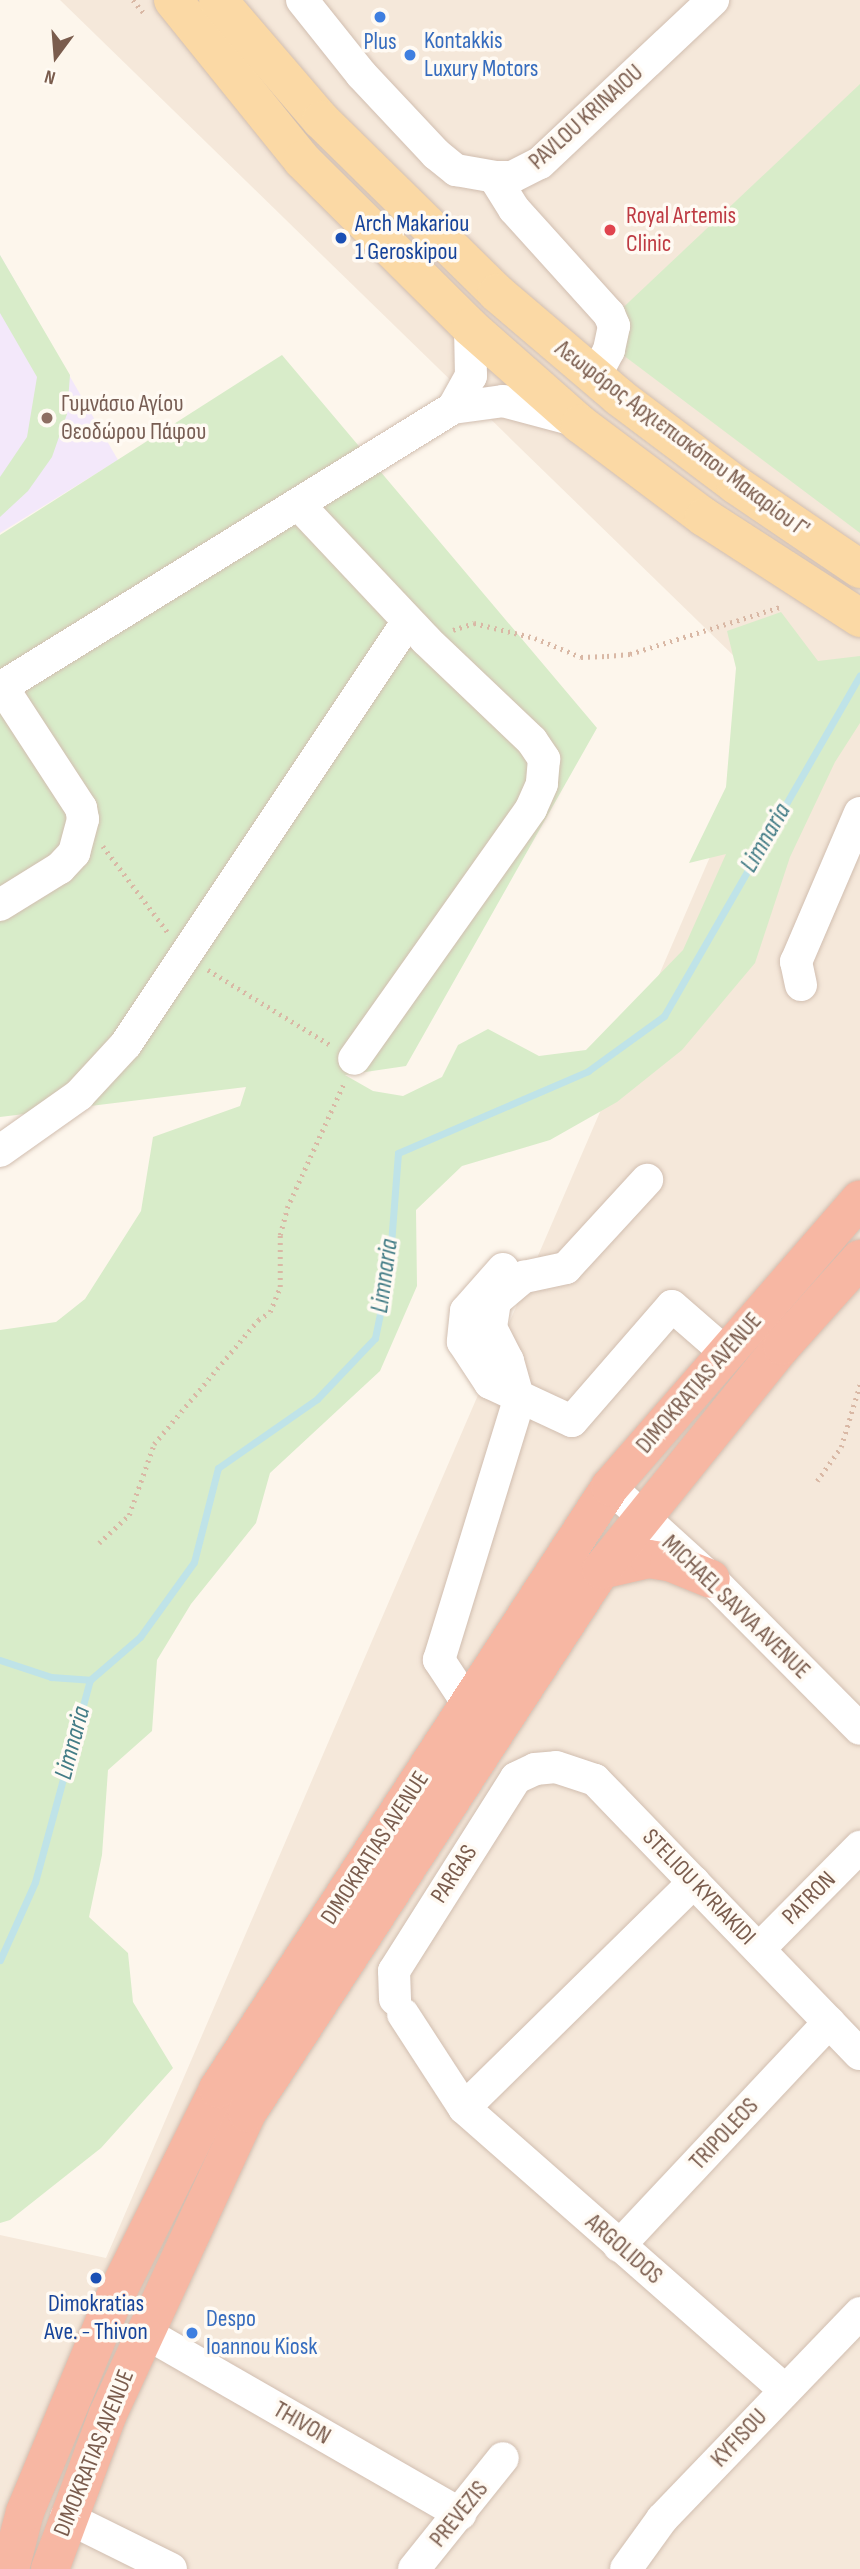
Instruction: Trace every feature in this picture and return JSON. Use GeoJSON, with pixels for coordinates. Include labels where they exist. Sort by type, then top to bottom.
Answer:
{"type":"FeatureCollection","features":[{"type":"Feature","properties":{"kind":"highway","name":"DIMOKRATIAS AVENUE"},"geometry":{"type":"LineString","coordinates":[[10,2569],[25,2512],[111,2305],[218,2090],[610,1487],[860,1199]]}},
{"type":"Feature","properties":{"kind":"highway","name":"DIMOKRATIAS AVENUE"},"geometry":{"type":"LineString","coordinates":[[50,2569],[66,2517],[144,2332],[247,2113],[601,1570],[782,1346],[860,1259]]}},
{"type":"Feature","properties":{"kind":"highway"},"geometry":{"type":"LineString","coordinates":[[601,1570],[649,1559],[669,1562],[710,1579]]}},
{"type":"Feature","properties":{"kind":"main road","name":"Λεωφόρος Αρχιεπισκόπου Μακαρίου Γ'"},"geometry":{"type":"LineString","coordinates":[[173,0],[302,160],[470,327],[580,424],[704,517],[860,618]]}},
{"type":"Feature","properties":{"kind":"main road","name":"Λεωφόρος Αρχιεπισκόπου Μακαρίου Γ'"},"geometry":{"type":"LineString","coordinates":[[218,0],[321,120],[398,201],[595,376],[736,485],[860,569]]}},
{"type":"Feature","properties":{"kind":"street","name":"PAVLOU KRINAIOU"},"geometry":{"type":"LineString","coordinates":[[302,0],[436,154],[456,170],[494,177],[512,177],[540,163],[713,0]]}},
{"type":"Feature","properties":{"kind":"street"},"geometry":{"type":"LineString","coordinates":[[494,177],[514,209],[609,314],[614,326],[609,350],[595,376]]}},
{"type":"Feature","properties":{"kind":"street"},"geometry":{"type":"LineString","coordinates":[[453,408],[471,376],[470,327]]}},
{"type":"Feature","properties":{"kind":"street"},"geometry":{"type":"LineString","coordinates":[[0,905],[60,868],[74,853],[83,819],[81,808],[1,687],[453,408],[484,401],[523,403],[580,424]]}},
{"type":"Feature","properties":{"kind":"street"},"geometry":{"type":"LineString","coordinates":[[299,505],[417,631],[533,741],[544,759],[544,770],[531,809],[354,1059]]}},
{"type":"Feature","properties":{"kind":"street"},"geometry":{"type":"LineString","coordinates":[[0,1151],[79,1094],[126,1044],[417,631]]}},
{"type":"Feature","properties":{"kind":"street"},"geometry":{"type":"LineString","coordinates":[[801,985],[796,962],[860,813]]}},
{"type":"Feature","properties":{"kind":"street"},"geometry":{"type":"LineString","coordinates":[[468,1704],[439,1660],[519,1400],[508,1361],[491,1327],[495,1301],[524,1277],[566,1268],[647,1180]]}},
{"type":"Feature","properties":{"kind":"street"},"geometry":{"type":"LineString","coordinates":[[562,1251],[522,1257],[492,1277],[466,1311],[463,1342],[490,1383],[519,1400],[572,1421],[672,1306],[726,1353]]}},
{"type":"Feature","properties":{"kind":"street","name":"MICHAEL SAVVA AVENUE"},"geometry":{"type":"LineString","coordinates":[[610,1487],[710,1579],[860,1729]]}},
{"type":"Feature","properties":{"kind":"street","name":"STELIOU KYRIAKIDI"},"geometry":{"type":"LineString","coordinates":[[516,1778],[536,1769],[556,1768],[595,1780],[860,2054]]}},
{"type":"Feature","properties":{"kind":"street","name":"PARGAS"},"geometry":{"type":"LineString","coordinates":[[397,1995],[516,1778]]}},
{"type":"Feature","properties":{"kind":"street","name":"PATRON"},"geometry":{"type":"LineString","coordinates":[[759,1949],[860,1847]]}},
{"type":"Feature","properties":{"kind":"street"},"geometry":{"type":"LineString","coordinates":[[464,2108],[694,1882]]}},
{"type":"Feature","properties":{"kind":"street","name":"ARGOLIDOS"},"geometry":{"type":"LineString","coordinates":[[397,1995],[464,2108],[784,2389]]}},
{"type":"Feature","properties":{"kind":"street","name":"TRIPOLEOS"},"geometry":{"type":"LineString","coordinates":[[619,2246],[829,2022]]}},
{"type":"Feature","properties":{"kind":"street","name":"KYFISOU"},"geometry":{"type":"LineString","coordinates":[[626,2569],[662,2519],[784,2389],[860,2313]]}},
{"type":"Feature","properties":{"kind":"street","name":"THIVON"},"geometry":{"type":"LineString","coordinates":[[144,2332],[460,2514]]}},
{"type":"Feature","properties":{"kind":"street","name":"PREVEZIS"},"geometry":{"type":"LineString","coordinates":[[414,2569],[503,2458]]}},
{"type":"Feature","properties":{"kind":"street"},"geometry":{"type":"LineString","coordinates":[[66,2517],[172,2569]]}},
{"type":"Feature","properties":{"kind":"path"},"geometry":{"type":"LineString","coordinates":[[417,631],[474,623],[535,638],[581,657],[630,654],[822,595]]}},
{"type":"Feature","properties":{"kind":"path"},"geometry":{"type":"LineString","coordinates":[[99,1543],[129,1516],[154,1444],[258,1320],[270,1312],[280,1287],[280,1235],[287,1208],[325,1133],[354,1059]]}},
{"type":"Feature","properties":{"kind":"path"},"geometry":{"type":"LineString","coordinates":[[817,1481],[841,1447],[860,1384]]}},
{"type":"Feature","properties":{"kind":"shaded area"},"geometry":{"type":"Polygon","coordinates":[[[60,0],[860,0],[860,2569],[0,2569],[0,2235],[106,2258],[778,699],[60,0]]]}},
{"type":"Feature","properties":{"kind":"shaded area","name":"Γυμνάσιο Αγίου Θεοδώρου Πάφου"},"geometry":{"type":"Polygon","coordinates":[[[0,255],[118,460],[0,533],[0,255]]]}},
{"type":"Feature","properties":{"kind":"green space"},"geometry":{"type":"Polygon","coordinates":[[[860,84],[860,533],[595,334],[860,84]]]}},
{"type":"Feature","properties":{"kind":"green space"},"geometry":{"type":"Polygon","coordinates":[[[0,255],[70,375],[67,414],[52,457],[28,491],[0,517],[0,477],[27,437],[37,377],[0,313],[0,255]]]}},
{"type":"Feature","properties":{"kind":"green space"},"geometry":{"type":"Polygon","coordinates":[[[282,355],[597,728],[406,1066],[345,1075],[373,1091],[403,1096],[442,1077],[458,1045],[488,1029],[539,1056],[586,1050],[683,950],[726,854],[689,863],[726,787],[736,668],[727,631],[781,612],[818,661],[860,656],[860,723],[835,762],[790,857],[755,963],[682,1050],[617,1102],[550,1140],[462,1166],[416,1210],[417,1286],[380,1371],[270,1473],[256,1523],[191,1604],[157,1660],[152,1731],[108,1770],[102,1855],[89,1917],[128,1953],[133,2002],[173,2068],[101,2148],[10,2220],[0,2223],[0,1330],[56,1322],[85,1299],[141,1211],[153,1137],[240,1106],[246,1087],[0,1117],[0,535],[282,355]]]}},
{"type":"Feature","properties":{"kind":"waterway","name":"Limnaria"},"geometry":{"type":"LineString","coordinates":[[0,1960],[35,1882],[90,1680],[140,1637],[194,1562],[218,1468],[317,1399],[375,1338],[389,1270],[398,1153],[588,1071],[664,1016],[860,675]]}},
{"type":"Feature","properties":{"kind":"waterway"},"geometry":{"type":"LineString","coordinates":[[0,1660],[51,1677],[90,1680]]}},
{"type":"Feature","properties":{"kind":"place","name":"Plus"},"geometry":{"type":"Point","coordinates":[380,17]}},
{"type":"Feature","properties":{"kind":"place","name":"Kontakkis Luxury Motors"},"geometry":{"type":"Point","coordinates":[410,55]}},
{"type":"Feature","properties":{"kind":"place","name":"Royal Artemis Clinic"},"geometry":{"type":"Point","coordinates":[610,230]}},
{"type":"Feature","properties":{"kind":"place","name":"Arch Makariou 1 Geroskipou"},"geometry":{"type":"Point","coordinates":[341,238]}},
{"type":"Feature","properties":{"kind":"place","name":"Γυμνάσιο Αγίου Θεοδώρου Πάφου"},"geometry":{"type":"Point","coordinates":[47,418]}},
{"type":"Feature","properties":{"kind":"place","name":"Dimokratias Ave. - Thivon"},"geometry":{"type":"Point","coordinates":[96,2278]}},
{"type":"Feature","properties":{"kind":"place","name":"Despo Ioannou Kiosk"},"geometry":{"type":"Point","coordinates":[192,2333]}}]}
